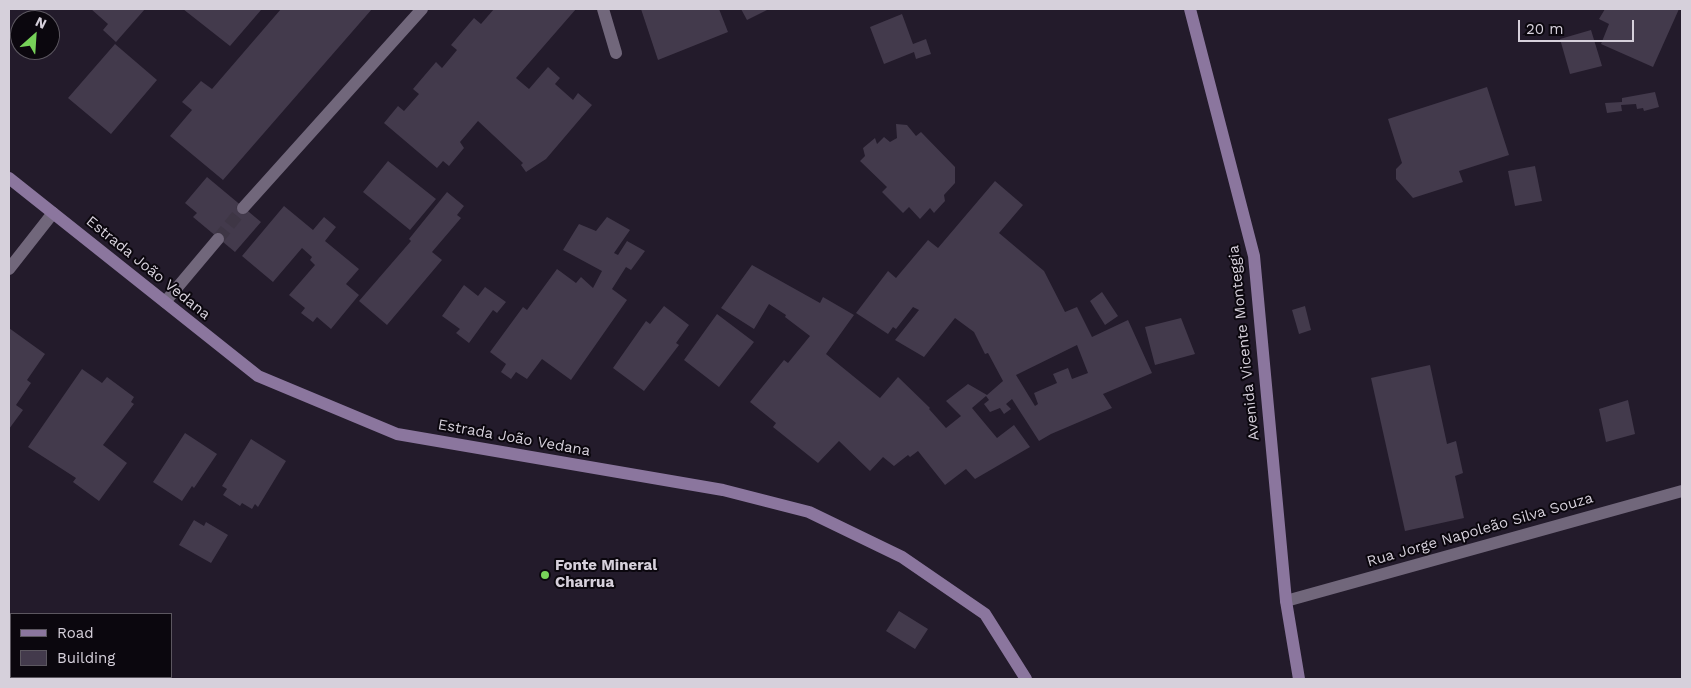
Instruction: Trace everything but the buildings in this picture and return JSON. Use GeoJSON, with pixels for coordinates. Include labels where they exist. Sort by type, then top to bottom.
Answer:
{"type":"FeatureCollection","features":[{"type":"Feature","properties":{"kind":"street"},"geometry":{"type":"LineString","coordinates":[[244,208],[422,9]]}},
{"type":"Feature","properties":{"kind":"street"},"geometry":{"type":"LineString","coordinates":[[603,9],[616,53]]}},
{"type":"Feature","properties":{"kind":"street","name":"Avenida Vicente Monteggia"},"geometry":{"type":"LineString","coordinates":[[1190,9],[1254,256],[1286,601],[1299,679]]}},
{"type":"Feature","properties":{"kind":"street","name":"Estrada João Vedana"},"geometry":{"type":"LineString","coordinates":[[9,178],[258,376],[397,434],[723,490],[809,512],[902,557],[985,614],[1026,679]]}},
{"type":"Feature","properties":{"kind":"street"},"geometry":{"type":"LineString","coordinates":[[9,270],[53,213]]}},
{"type":"Feature","properties":{"kind":"street"},"geometry":{"type":"LineString","coordinates":[[164,302],[218,239]]}},
{"type":"Feature","properties":{"kind":"street","name":"Rua Jorge Napoleão Silva Souza"},"geometry":{"type":"LineString","coordinates":[[1286,601],[1682,491]]}},
{"type":"Feature","properties":{"kind":"tunnel"},"geometry":{"type":"LineString","coordinates":[[218,239],[243,208]]}},
{"type":"Feature","properties":{"kind":"place","name":"Fonte Mineral Charrua"},"geometry":{"type":"Point","coordinates":[545,575]}}]}
